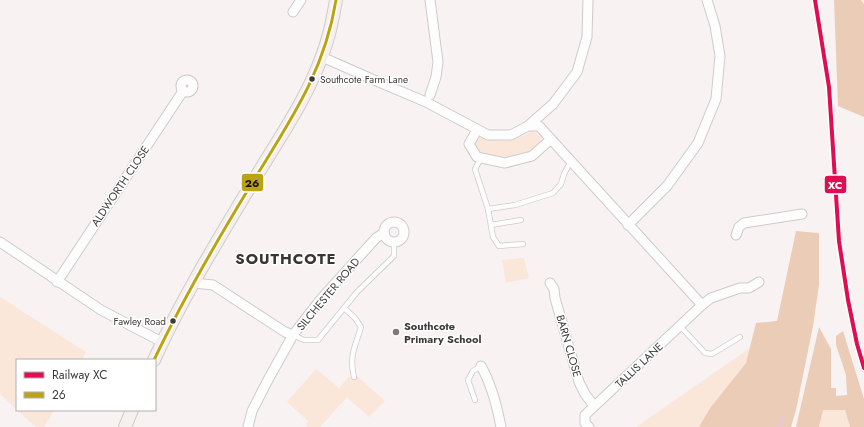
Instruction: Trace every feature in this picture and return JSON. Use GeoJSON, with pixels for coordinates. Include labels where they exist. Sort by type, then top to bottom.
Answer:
{"type":"FeatureCollection","features":[{"type":"Feature","properties":{"kind":"street"},"geometry":{"type":"LineString","coordinates":[[293,12],[301,0]]}},
{"type":"Feature","properties":{"kind":"street"},"geometry":{"type":"LineString","coordinates":[[154,359],[194,283],[300,103],[322,57],[328,38],[336,0]]}},
{"type":"Feature","properties":{"kind":"street"},"geometry":{"type":"LineString","coordinates":[[430,0],[438,62],[436,77],[430,95]]}},
{"type":"Feature","properties":{"kind":"street"},"geometry":{"type":"LineString","coordinates":[[322,57],[426,102],[488,135],[511,135],[528,126],[553,104],[577,72],[587,37],[588,0]]}},
{"type":"Feature","properties":{"kind":"street"},"geometry":{"type":"LineString","coordinates":[[628,225],[667,186],[698,143],[716,99],[720,56],[715,26],[707,0]]}},
{"type":"Feature","properties":{"kind":"street","name":"ALDWORTH CLOSE"},"geometry":{"type":"LineString","coordinates":[[57,282],[183,91]]}},
{"type":"Feature","properties":{"kind":"street"},"geometry":{"type":"LineString","coordinates":[[528,126],[539,126],[702,305]]}},
{"type":"Feature","properties":{"kind":"street"},"geometry":{"type":"LineString","coordinates":[[477,130],[469,144],[476,157],[505,163],[532,156],[551,139]]}},
{"type":"Feature","properties":{"kind":"street"},"geometry":{"type":"LineString","coordinates":[[736,235],[739,227],[744,223],[802,214]]}},
{"type":"Feature","properties":{"kind":"street","name":"SILCHESTER ROAD"},"geometry":{"type":"LineString","coordinates":[[248,427],[252,411],[293,335],[321,299],[376,238],[384,233],[386,226],[394,222],[400,224],[404,229],[403,235],[399,240],[394,242]]}},
{"type":"Feature","properties":{"kind":"street"},"geometry":{"type":"LineString","coordinates":[[384,233],[387,239],[394,242]]}},
{"type":"Feature","properties":{"kind":"street"},"geometry":{"type":"LineString","coordinates":[[0,242],[57,282],[101,310],[162,342]]}},
{"type":"Feature","properties":{"kind":"street","name":"TALLIS LANE"},"geometry":{"type":"LineString","coordinates":[[588,427],[585,423],[585,415],[702,305],[711,298],[740,288],[749,288],[759,282]]}},
{"type":"Feature","properties":{"kind":"street"},"geometry":{"type":"LineString","coordinates":[[194,283],[213,285],[285,332],[293,335]]}},
{"type":"Feature","properties":{"kind":"street","name":"BARN CLOSE"},"geometry":{"type":"LineString","coordinates":[[550,283],[554,289],[555,298],[579,382],[585,394],[594,406]]}},
{"type":"Feature","properties":{"kind":"street"},"geometry":{"type":"LineString","coordinates":[[481,366],[486,375],[497,405],[501,427]]}},
{"type":"Feature","properties":{"kind":"street"},"geometry":{"type":"LineString","coordinates":[[124,427],[132,411]]}},
{"type":"Feature","properties":{"kind":"lane"},"geometry":{"type":"LineString","coordinates":[[481,158],[475,169],[488,209],[493,237],[499,246],[523,244]]}},
{"type":"Feature","properties":{"kind":"lane"},"geometry":{"type":"LineString","coordinates":[[488,209],[515,205],[553,193],[560,184],[571,161]]}},
{"type":"Feature","properties":{"kind":"lane"},"geometry":{"type":"LineString","coordinates":[[491,225],[521,220]]}},
{"type":"Feature","properties":{"kind":"lane"},"geometry":{"type":"LineString","coordinates":[[293,335],[304,340],[318,340],[357,292],[394,256],[394,242]]}},
{"type":"Feature","properties":{"kind":"lane"},"geometry":{"type":"LineString","coordinates":[[344,308],[361,326],[352,352],[352,370],[354,377]]}},
{"type":"Feature","properties":{"kind":"lane"},"geometry":{"type":"LineString","coordinates":[[680,326],[705,353],[712,354],[740,337]]}},
{"type":"Feature","properties":{"kind":"lane"},"geometry":{"type":"LineString","coordinates":[[475,400],[468,380],[473,371],[481,366]]}},
{"type":"Feature","properties":{"kind":"shaded area"},"geometry":{"type":"Polygon","coordinates":[[[834,0],[861,0],[864,4],[864,117],[838,106],[834,0]]]}},
{"type":"Feature","properties":{"kind":"shaded area"},"geometry":{"type":"Polygon","coordinates":[[[533,131],[542,137],[540,145],[521,156],[504,159],[477,151],[473,143],[477,138],[508,141],[533,131]]]}},
{"type":"Feature","properties":{"kind":"shaded area"},"geometry":{"type":"Polygon","coordinates":[[[796,231],[819,233],[819,285],[813,326],[796,410],[791,427],[699,427],[710,408],[746,363],[756,323],[777,321],[796,231]]]}},
{"type":"Feature","properties":{"kind":"shaded area"},"geometry":{"type":"Polygon","coordinates":[[[524,258],[529,278],[506,283],[502,260],[524,258]]]}},
{"type":"Feature","properties":{"kind":"shaded area"},"geometry":{"type":"Polygon","coordinates":[[[0,297],[86,352],[82,359],[16,359],[16,409],[0,394],[0,297]]]}},
{"type":"Feature","properties":{"kind":"shaded area"},"geometry":{"type":"Polygon","coordinates":[[[819,327],[831,349],[831,388],[836,388],[836,396],[847,395],[846,375],[836,345],[836,336],[843,331],[864,399],[864,427],[850,427],[845,410],[823,410],[819,427],[796,427],[819,327]]]}},
{"type":"Feature","properties":{"kind":"shaded area"},"geometry":{"type":"Polygon","coordinates":[[[750,348],[746,363],[710,408],[699,427],[636,427],[750,348]]]}},
{"type":"Feature","properties":{"kind":"shaded area"},"geometry":{"type":"Polygon","coordinates":[[[316,369],[339,388],[349,377],[357,376],[385,401],[369,417],[347,397],[320,427],[308,427],[306,425],[308,421],[287,402],[316,369]]]}},
{"type":"Feature","properties":{"kind":"shaded area"},"geometry":{"type":"Polygon","coordinates":[[[823,410],[845,410],[850,427],[819,427],[823,410]]]}},
{"type":"Feature","properties":{"kind":"shaded area"},"geometry":{"type":"Polygon","coordinates":[[[18,411],[53,411],[44,427],[36,427],[18,411]]]}},
{"type":"Feature","properties":{"kind":"waterway"},"geometry":{"type":"LineString","coordinates":[[779,427],[783,415]]}},
{"type":"Feature","properties":{"kind":"rail line","name":"XC"},"geometry":{"type":"LineString","coordinates":[[815,0],[829,87],[839,241],[848,300],[857,344],[864,368]]}},
{"type":"Feature","properties":{"kind":"transit line","name":"26"},"geometry":{"type":"LineString","coordinates":[[154,359],[199,273],[290,121],[302,98],[323,52],[336,0]]}},
{"type":"Feature","properties":{"kind":"place","name":"Southcote Farm Lane"},"geometry":{"type":"Point","coordinates":[312,79]}},
{"type":"Feature","properties":{"kind":"place","name":"Fawley Road"},"geometry":{"type":"Point","coordinates":[173,321]}},
{"type":"Feature","properties":{"kind":"place","name":"Southcote Primary School"},"geometry":{"type":"Point","coordinates":[396,332]}},
{"type":"Feature","properties":{"kind":"district","name":"SOUTHCOTE"},"geometry":{"type":"Point","coordinates":[286,259]}}]}
